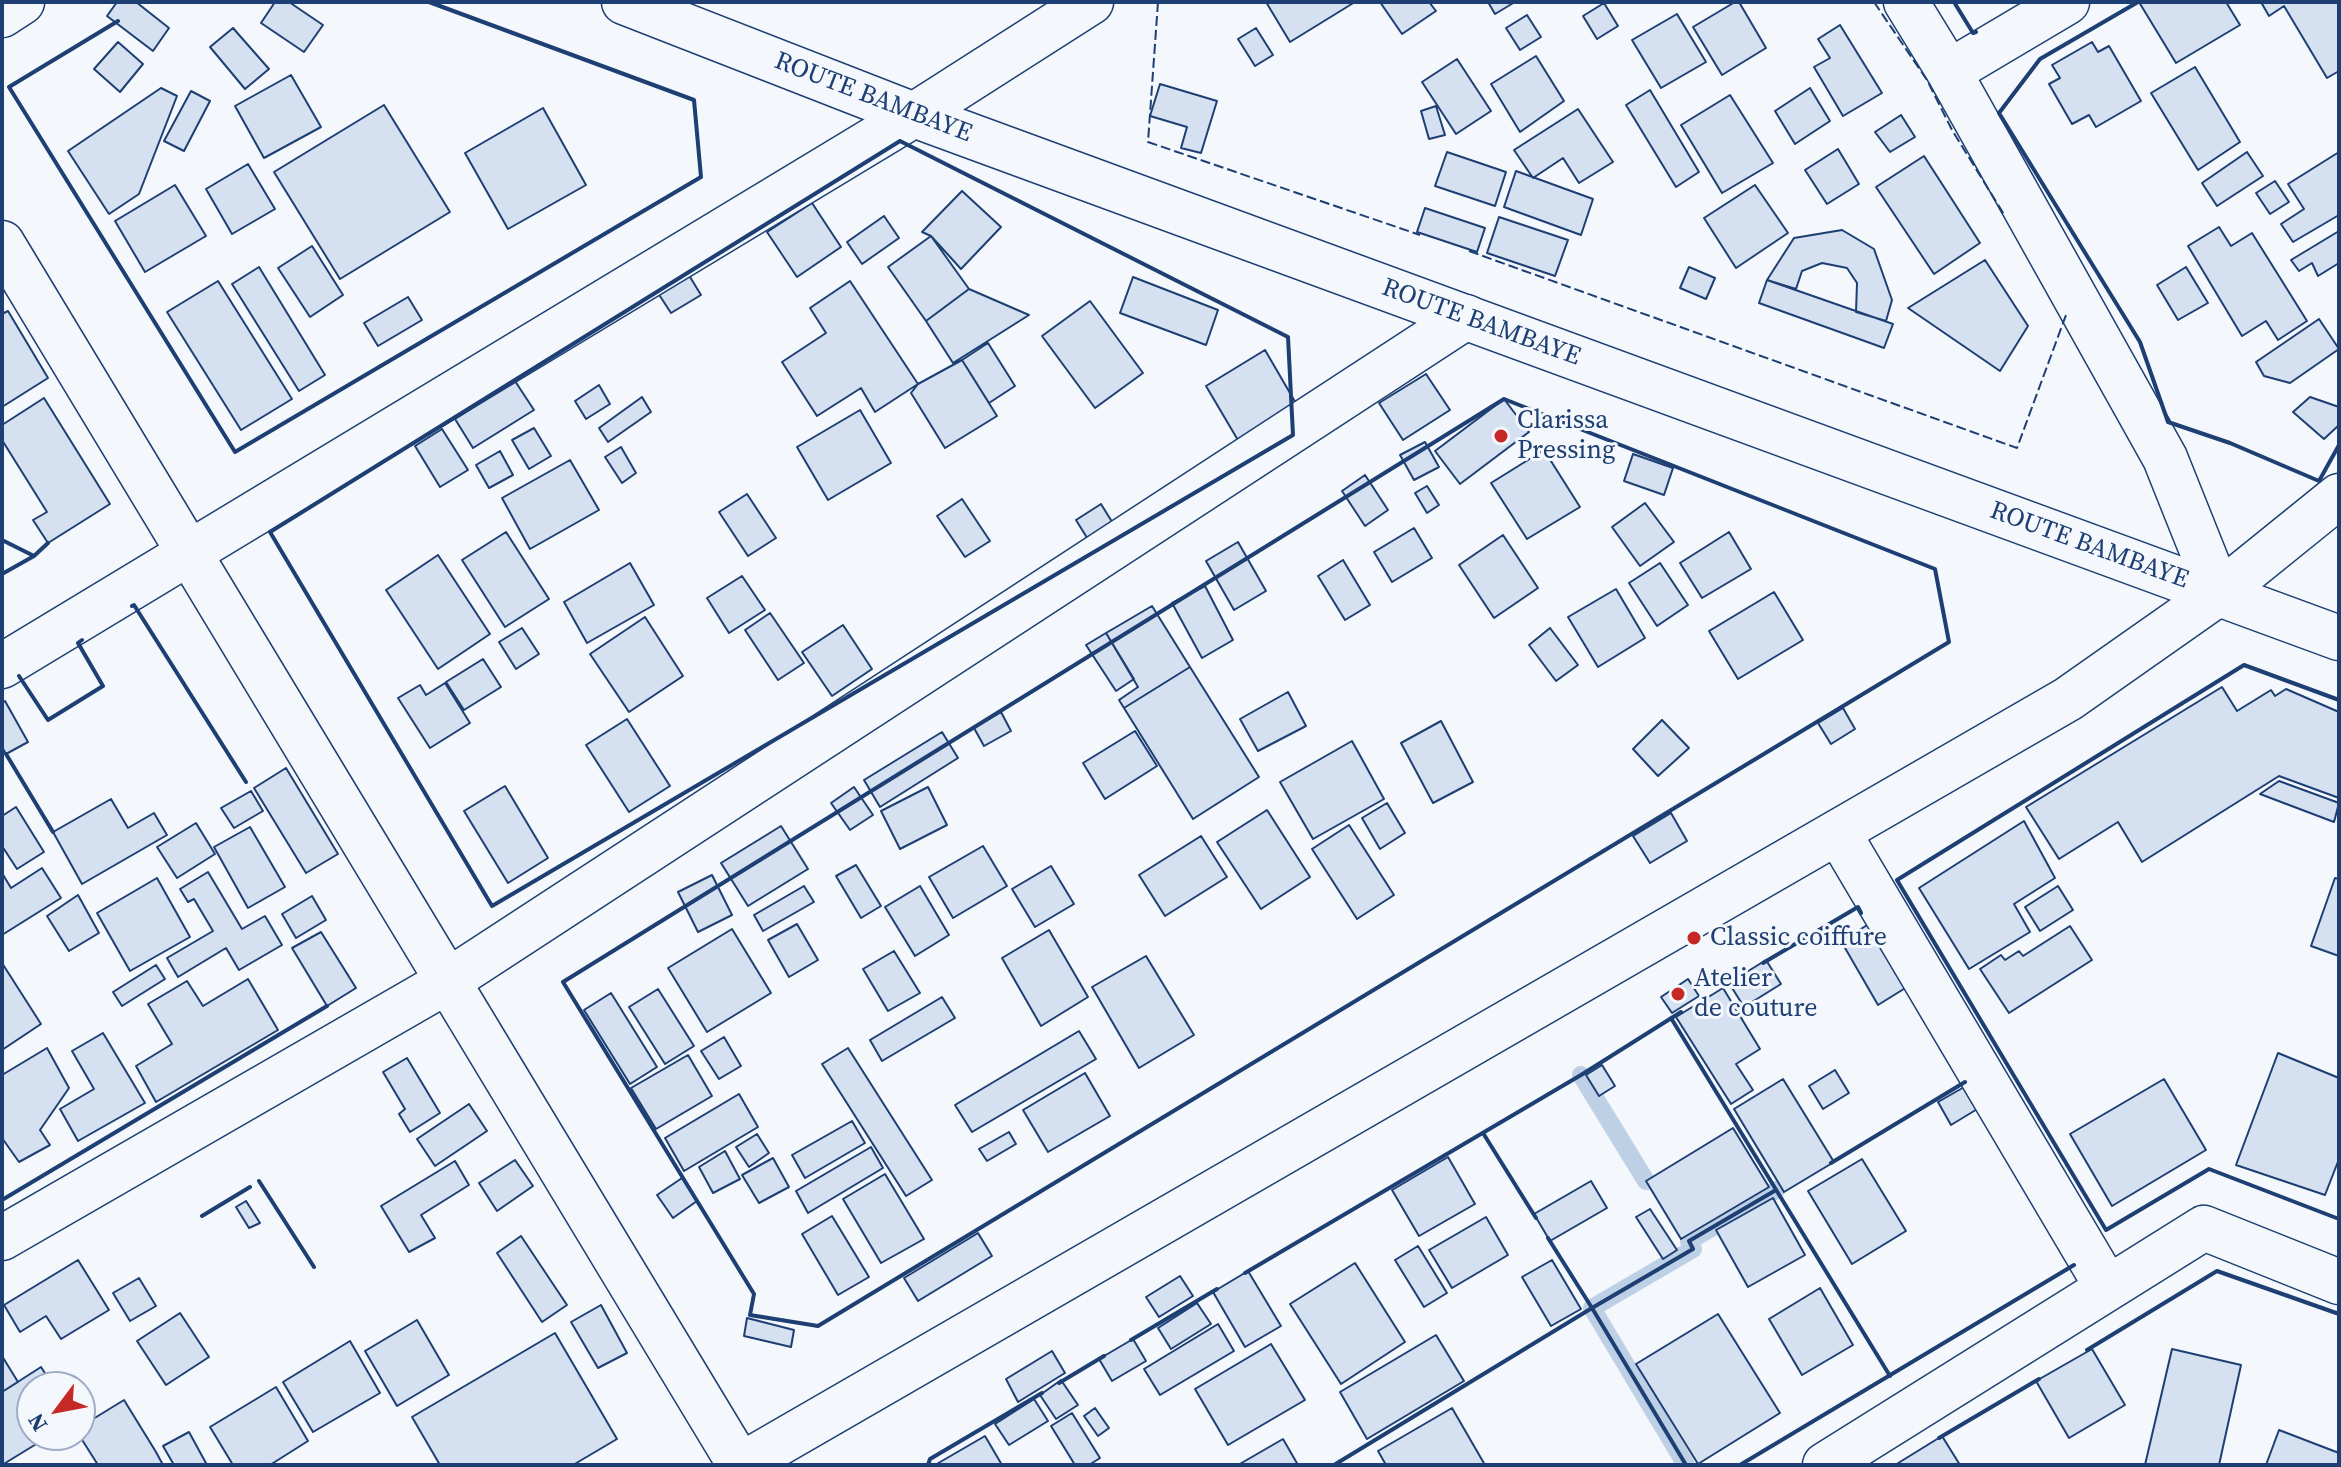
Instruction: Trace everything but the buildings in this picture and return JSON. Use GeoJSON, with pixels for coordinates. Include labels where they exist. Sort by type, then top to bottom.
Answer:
{"type":"FeatureCollection","features":[{"type":"Feature","properties":{"kind":"street"},"geometry":{"type":"LineString","coordinates":[[2,15],[22,2]]}},
{"type":"Feature","properties":{"kind":"street","name":"ROUTE BAMBAYE"},"geometry":{"type":"LineString","coordinates":[[624,2],[914,115],[2339,638]]}},
{"type":"Feature","properties":{"kind":"street"},"geometry":{"type":"LineString","coordinates":[[2,666],[914,115],[1091,2]]}},
{"type":"Feature","properties":{"kind":"street"},"geometry":{"type":"LineString","coordinates":[[1906,2],[1949,72],[2165,458],[2219,593]]}},
{"type":"Feature","properties":{"kind":"street"},"geometry":{"type":"LineString","coordinates":[[1949,72],[2067,2]]}},
{"type":"Feature","properties":{"kind":"street"},"geometry":{"type":"LineString","coordinates":[[2,243],[741,1465],[1839,834],[2068,699],[2219,593],[2339,496]]}},
{"type":"Feature","properties":{"kind":"street"},"geometry":{"type":"LineString","coordinates":[[2,1238],[448,981],[1466,317]]}},
{"type":"Feature","properties":{"kind":"street"},"geometry":{"type":"LineString","coordinates":[[1839,834],[2107,1287]]}},
{"type":"Feature","properties":{"kind":"street"},"geometry":{"type":"LineString","coordinates":[[1825,1465],[2204,1228],[2339,1282]]}},
{"type":"Feature","properties":{"kind":"waterway"},"geometry":{"type":"LineString","coordinates":[[1581,1075],[1646,1181]]}},
{"type":"Feature","properties":{"kind":"waterway"},"geometry":{"type":"LineString","coordinates":[[1686,1465],[1592,1308],[1693,1249],[1689,1241],[1776,1190]]}},
{"type":"Feature","properties":{"kind":"fence"},"geometry":{"type":"LineString","coordinates":[[1158,2],[1148,142],[1420,235]]}},
{"type":"Feature","properties":{"kind":"fence"},"geometry":{"type":"LineString","coordinates":[[1874,2],[1927,80],[1952,130],[2005,216]]}},
{"type":"Feature","properties":{"kind":"fence"},"geometry":{"type":"LineString","coordinates":[[1469,251],[2017,448],[2066,315]]}},
{"type":"Feature","properties":{"kind":"wall"},"geometry":{"type":"LineString","coordinates":[[118,21],[9,87],[235,452],[701,177],[694,100],[429,2]]}},
{"type":"Feature","properties":{"kind":"wall"},"geometry":{"type":"LineString","coordinates":[[1954,2],[1973,33],[1976,32]]}},
{"type":"Feature","properties":{"kind":"wall"},"geometry":{"type":"LineString","coordinates":[[2138,2],[2040,59],[1999,113],[2140,342],[2168,422],[2230,443],[2319,481],[2339,445]]}},
{"type":"Feature","properties":{"kind":"wall"},"geometry":{"type":"LineString","coordinates":[[900,141],[1288,337],[1293,435],[492,906],[270,532],[900,141]]}},
{"type":"Feature","properties":{"kind":"wall"},"geometry":{"type":"LineString","coordinates":[[1504,399],[1935,569],[1949,642],[818,1326],[750,1315],[754,1294],[563,982],[1504,399]]}},
{"type":"Feature","properties":{"kind":"wall"},"geometry":{"type":"LineString","coordinates":[[2,540],[34,556],[2,574]]}},
{"type":"Feature","properties":{"kind":"wall"},"geometry":{"type":"LineString","coordinates":[[34,556],[48,543]]}},
{"type":"Feature","properties":{"kind":"wall"},"geometry":{"type":"LineString","coordinates":[[132,606],[246,782]]}},
{"type":"Feature","properties":{"kind":"wall"},"geometry":{"type":"LineString","coordinates":[[19,676],[48,720],[103,686],[78,643],[82,640]]}},
{"type":"Feature","properties":{"kind":"wall"},"geometry":{"type":"LineString","coordinates":[[2339,700],[2244,665],[1897,880],[2106,1230],[2209,1169],[2339,1219]]}},
{"type":"Feature","properties":{"kind":"wall"},"geometry":{"type":"LineString","coordinates":[[6,754],[53,832]]}},
{"type":"Feature","properties":{"kind":"wall"},"geometry":{"type":"LineString","coordinates":[[1763,963],[1858,907],[1861,913]]}},
{"type":"Feature","properties":{"kind":"wall"},"geometry":{"type":"LineString","coordinates":[[2,1200],[327,1006]]}},
{"type":"Feature","properties":{"kind":"wall"},"geometry":{"type":"LineString","coordinates":[[1245,1273],[1581,1075],[1681,1012]]}},
{"type":"Feature","properties":{"kind":"wall"},"geometry":{"type":"LineString","coordinates":[[1671,1018],[1890,1376]]}},
{"type":"Feature","properties":{"kind":"wall"},"geometry":{"type":"LineString","coordinates":[[1831,1163],[1965,1082]]}},
{"type":"Feature","properties":{"kind":"wall"},"geometry":{"type":"LineString","coordinates":[[1483,1133],[1536,1218]]}},
{"type":"Feature","properties":{"kind":"wall"},"geometry":{"type":"LineString","coordinates":[[259,1181],[314,1267]]}},
{"type":"Feature","properties":{"kind":"wall"},"geometry":{"type":"LineString","coordinates":[[202,1216],[250,1187]]}},
{"type":"Feature","properties":{"kind":"wall"},"geometry":{"type":"LineString","coordinates":[[1686,1465],[1592,1308],[1693,1249],[1689,1241],[1776,1190]]}},
{"type":"Feature","properties":{"kind":"wall"},"geometry":{"type":"LineString","coordinates":[[1334,1465],[1592,1308],[1548,1238]]}},
{"type":"Feature","properties":{"kind":"wall"},"geometry":{"type":"LineString","coordinates":[[1740,1465],[2074,1265]]}},
{"type":"Feature","properties":{"kind":"wall"},"geometry":{"type":"LineString","coordinates":[[2087,1350],[2217,1271],[2339,1314]]}},
{"type":"Feature","properties":{"kind":"wall"},"geometry":{"type":"LineString","coordinates":[[1131,1340],[1217,1289]]}},
{"type":"Feature","properties":{"kind":"wall"},"geometry":{"type":"LineString","coordinates":[[1059,1383],[1104,1356]]}},
{"type":"Feature","properties":{"kind":"wall"},"geometry":{"type":"LineString","coordinates":[[1939,1438],[2039,1379]]}},
{"type":"Feature","properties":{"kind":"wall"},"geometry":{"type":"LineString","coordinates":[[928,1465],[930,1459],[1042,1393]]}},
{"type":"Feature","properties":{"kind":"place","name":"Clarissa Pressing"},"geometry":{"type":"Point","coordinates":[1501,436]}},
{"type":"Feature","properties":{"kind":"place","name":"Classic coiffure"},"geometry":{"type":"Point","coordinates":[1694,938]}},
{"type":"Feature","properties":{"kind":"place","name":"Atelier de couture"},"geometry":{"type":"Point","coordinates":[1678,994]}}]}
